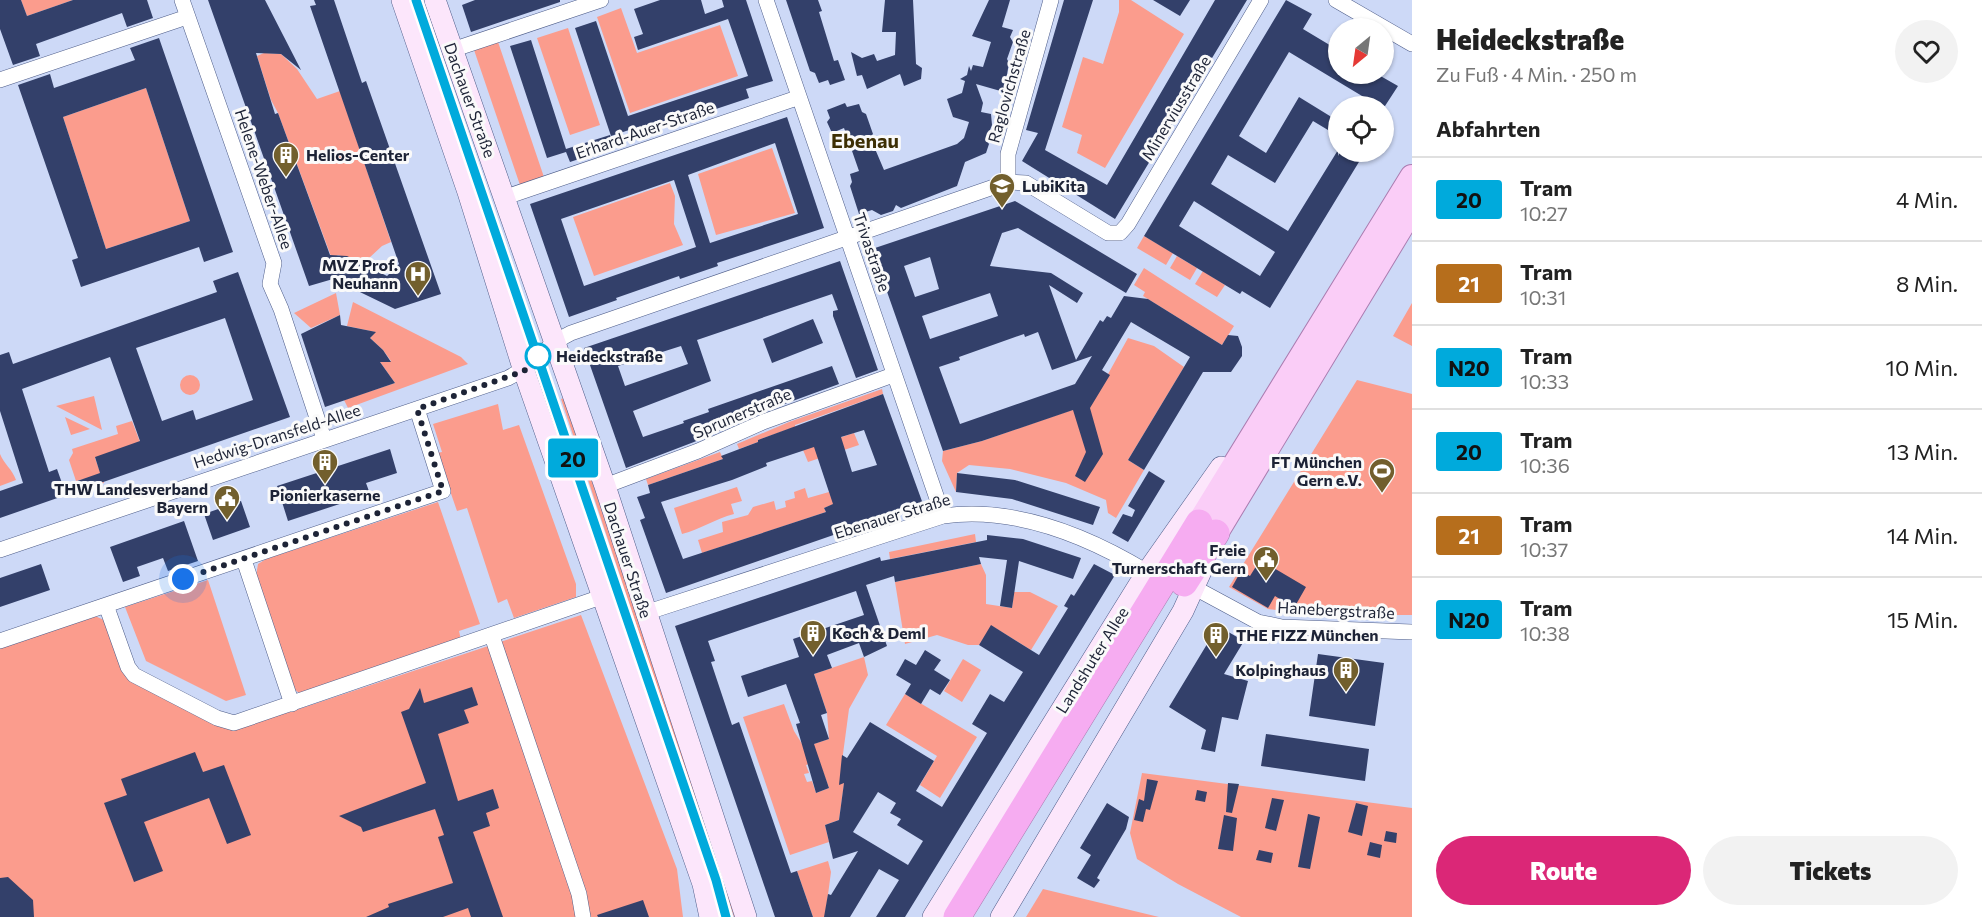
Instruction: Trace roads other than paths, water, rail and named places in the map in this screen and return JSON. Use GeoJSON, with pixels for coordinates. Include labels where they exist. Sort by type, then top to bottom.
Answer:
{"type":"FeatureCollection","features":[{"type":"Feature","properties":{"kind":"highway","name":"Landshuter Allee"},"geometry":{"type":"LineString","coordinates":[[957,917],[1207,528]]}},
{"type":"Feature","properties":{"kind":"highway","name":"Landshuter Allee"},"geometry":{"type":"LineString","coordinates":[[976,917],[1207,528]]}},
{"type":"Feature","properties":{"kind":"main road","name":"Dachauer Straße"},"geometry":{"type":"LineString","coordinates":[[402,0],[468,192],[524,371],[703,884],[710,917]]}},
{"type":"Feature","properties":{"kind":"main road","name":"Dachauer Straße"},"geometry":{"type":"LineString","coordinates":[[435,0],[506,197],[605,486],[746,917]]}},
{"type":"Feature","properties":{"kind":"main road","name":"Landshuter Allee"},"geometry":{"type":"LineString","coordinates":[[1001,917],[1195,588],[1207,528],[1265,414],[1412,177]]}},
{"type":"Feature","properties":{"kind":"main road","name":"Landshuter Allee"},"geometry":{"type":"LineString","coordinates":[[1207,528],[1412,209]]}},
{"type":"Feature","properties":{"kind":"main road","name":"Landshuter Allee"},"geometry":{"type":"LineString","coordinates":[[933,917],[1147,572],[1248,429],[1265,414]]}},
{"type":"Feature","properties":{"kind":"street","name":"Helene-Weber-Allee"},"geometry":{"type":"LineString","coordinates":[[182,0],[274,263],[270,284],[281,309],[324,439]]}},
{"type":"Feature","properties":{"kind":"street"},"geometry":{"type":"LineString","coordinates":[[452,50],[600,0]]}},
{"type":"Feature","properties":{"kind":"street","name":"Trivastraße"},"geometry":{"type":"LineString","coordinates":[[766,0],[797,98],[943,516]]}},
{"type":"Feature","properties":{"kind":"street","name":"Raglovichstraße"},"geometry":{"type":"LineString","coordinates":[[1008,182],[1008,154],[1051,0]]}},
{"type":"Feature","properties":{"kind":"street","name":"Minerviusstraße"},"geometry":{"type":"LineString","coordinates":[[1008,182],[1026,183],[1108,233],[1120,233],[1128,224],[1261,0]]}},
{"type":"Feature","properties":{"kind":"street"},"geometry":{"type":"LineString","coordinates":[[1336,0],[1412,45]]}},
{"type":"Feature","properties":{"kind":"street"},"geometry":{"type":"LineString","coordinates":[[0,80],[188,17]]}},
{"type":"Feature","properties":{"kind":"street","name":"Erhard-Auer-Straße"},"geometry":{"type":"LineString","coordinates":[[506,197],[797,98]]}},
{"type":"Feature","properties":{"kind":"street"},"geometry":{"type":"LineString","coordinates":[[555,340],[1008,182]]}},
{"type":"Feature","properties":{"kind":"street","name":"Hedwig-Dransfeld-Allee"},"geometry":{"type":"LineString","coordinates":[[0,550],[524,371],[555,340]]}},
{"type":"Feature","properties":{"kind":"street","name":"Sprunerstraße"},"geometry":{"type":"LineString","coordinates":[[605,486],[698,451],[763,422],[894,375]]}},
{"type":"Feature","properties":{"kind":"street"},"geometry":{"type":"LineString","coordinates":[[0,641],[443,491],[417,409]]}},
{"type":"Feature","properties":{"kind":"street","name":"Ebenauer Straße"},"geometry":{"type":"LineString","coordinates":[[645,613],[943,516],[985,514],[1024,520],[1095,543],[1147,572]]}},
{"type":"Feature","properties":{"kind":"street"},"geometry":{"type":"LineString","coordinates":[[244,560],[292,704]]}},
{"type":"Feature","properties":{"kind":"street","name":"Hanebergstraße"},"geometry":{"type":"LineString","coordinates":[[1195,588],[1258,622],[1282,627],[1412,632]]}},
{"type":"Feature","properties":{"kind":"street","name":"Dachauer Straße"},"geometry":{"type":"LineString","coordinates":[[106,604],[128,667],[144,682],[220,720],[234,723],[604,596]]}},
{"type":"Feature","properties":{"kind":"street"},"geometry":{"type":"LineString","coordinates":[[492,636],[544,784],[579,894],[583,917]]}},
{"type":"Feature","properties":{"kind":"tram line"},"geometry":{"type":"LineString","coordinates":[[416,0],[716,880],[726,917]]}},
{"type":"Feature","properties":{"kind":"tram line","name":"20"},"geometry":{"type":"LineString","coordinates":[[416,0],[716,880],[726,917]]}},
{"type":"Feature","properties":{"kind":"place","name":"Helios-Center"},"geometry":{"type":"Point","coordinates":[286,178]}},
{"type":"Feature","properties":{"kind":"place","name":"LubiKita"},"geometry":{"type":"Point","coordinates":[1002,209]}},
{"type":"Feature","properties":{"kind":"place","name":"MVZ Prof. Neuhann"},"geometry":{"type":"Point","coordinates":[418,297]}},
{"type":"Feature","properties":{"kind":"place","name":"Heideckstraße"},"geometry":{"type":"Point","coordinates":[538,356]}},
{"type":"Feature","properties":{"kind":"place","name":"Pionierkaserne"},"geometry":{"type":"Point","coordinates":[325,485]}},
{"type":"Feature","properties":{"kind":"place","name":"FT München Gern e.V."},"geometry":{"type":"Point","coordinates":[1382,494]}},
{"type":"Feature","properties":{"kind":"place","name":"THW Landesverband Bayern"},"geometry":{"type":"Point","coordinates":[227,521]}},
{"type":"Feature","properties":{"kind":"place","name":"Freie Turnerschaft Gern"},"geometry":{"type":"Point","coordinates":[1266,582]}},
{"type":"Feature","properties":{"kind":"place","name":"Koch & Deml"},"geometry":{"type":"Point","coordinates":[813,656]}},
{"type":"Feature","properties":{"kind":"place","name":"THE FIZZ München"},"geometry":{"type":"Point","coordinates":[1216,658]}},
{"type":"Feature","properties":{"kind":"place","name":"Kolpinghaus"},"geometry":{"type":"Point","coordinates":[1346,693]}},
{"type":"Feature","properties":{"kind":"district","name":"Ebenau"},"geometry":{"type":"Point","coordinates":[865,141]}}]}
